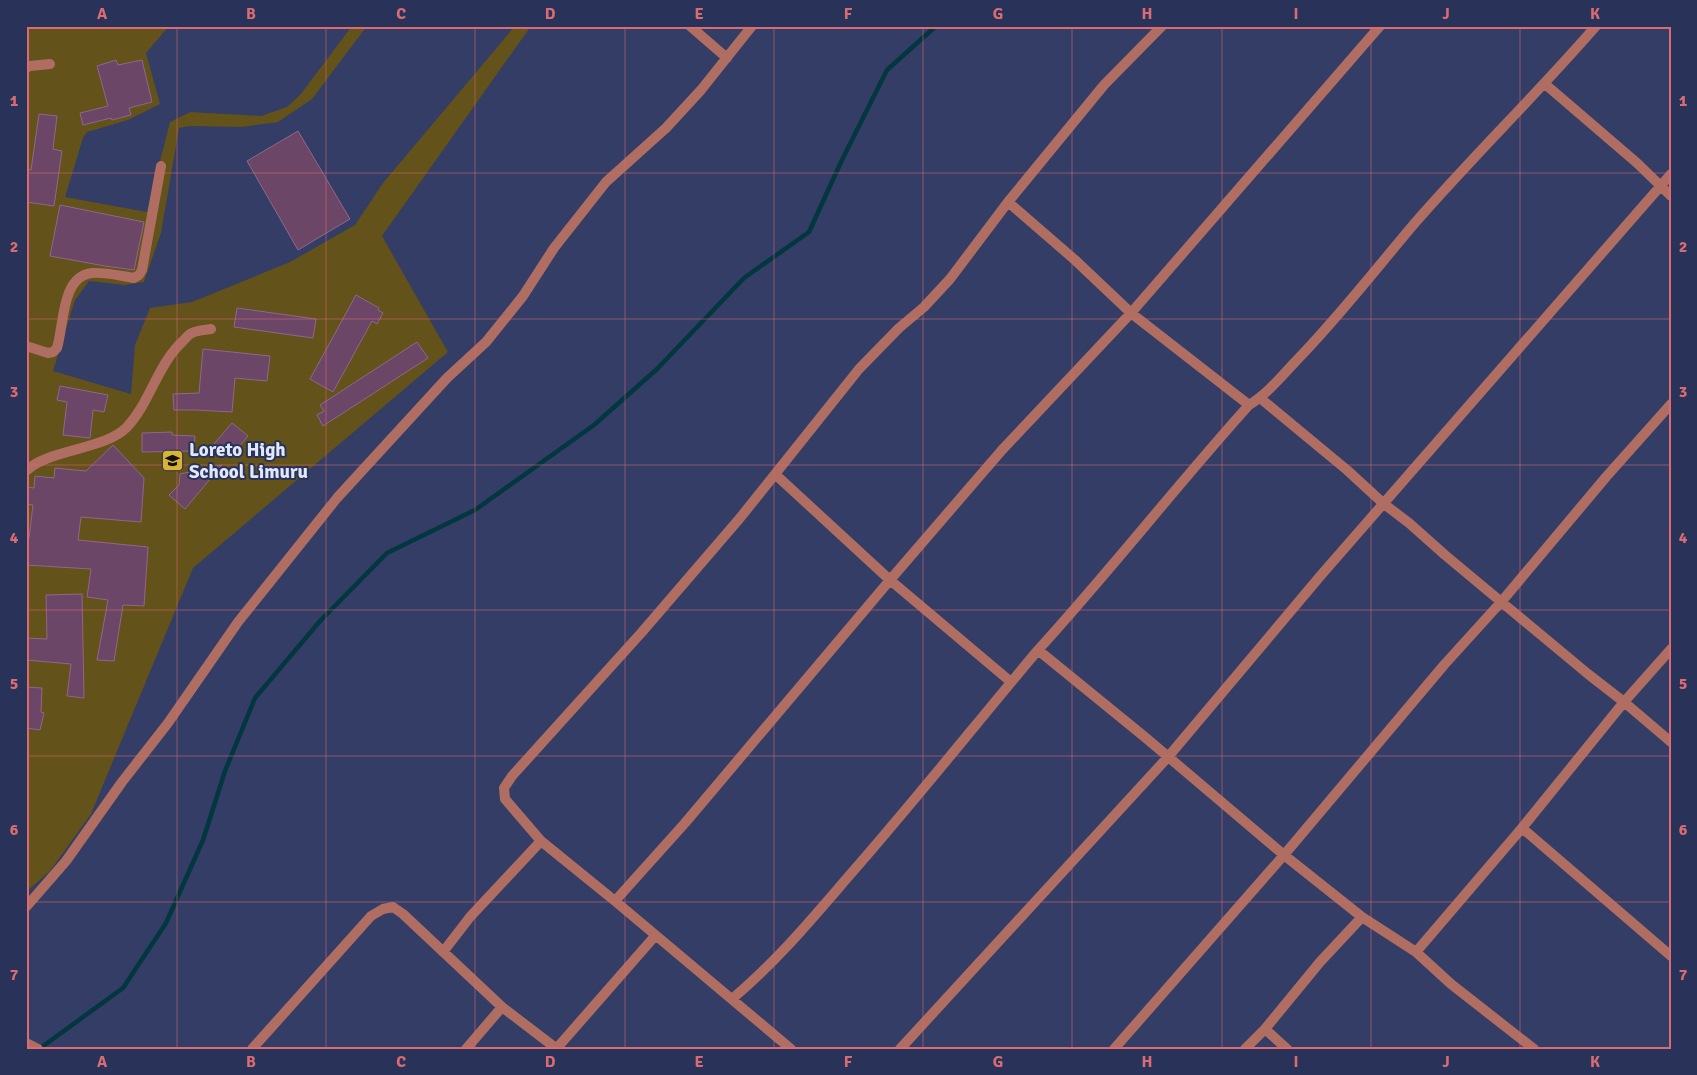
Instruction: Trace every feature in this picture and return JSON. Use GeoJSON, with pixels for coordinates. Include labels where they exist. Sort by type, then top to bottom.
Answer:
{"type":"FeatureCollection","features":[{"type":"Feature","properties":{"kind":"street"},"geometry":{"type":"LineString","coordinates":[[690,26],[727,58]]}},
{"type":"Feature","properties":{"kind":"street"},"geometry":{"type":"LineString","coordinates":[[26,907],[66,861],[122,782],[168,723],[238,622],[337,498],[447,378],[486,342],[524,296],[554,248],[606,182],[666,128],[701,90],[752,26]]}},
{"type":"Feature","properties":{"kind":"street"},"geometry":{"type":"LineString","coordinates":[[791,1049],[615,901],[540,841],[506,799],[504,788],[512,776],[642,632],[776,474],[858,369],[898,328],[924,307],[950,279],[1008,202],[1104,85],[1162,26]]}},
{"type":"Feature","properties":{"kind":"street"},"geometry":{"type":"LineString","coordinates":[[615,901],[685,823],[1002,450],[1131,313],[1380,26]]}},
{"type":"Feature","properties":{"kind":"street"},"geometry":{"type":"LineString","coordinates":[[732,998],[760,976],[816,915],[1038,650],[1072,613],[1194,466],[1248,405],[1260,398],[1306,351],[1360,291],[1470,161],[1545,84],[1596,26]]}},
{"type":"Feature","properties":{"kind":"street"},"geometry":{"type":"LineString","coordinates":[[26,68],[50,64]]}},
{"type":"Feature","properties":{"kind":"street"},"geometry":{"type":"LineString","coordinates":[[1545,84],[1637,163],[1671,196]]}},
{"type":"Feature","properties":{"kind":"street"},"geometry":{"type":"LineString","coordinates":[[26,346],[48,352],[53,352],[57,348],[68,294],[77,279],[85,274],[94,273],[134,278],[139,275],[142,270],[161,166]]}},
{"type":"Feature","properties":{"kind":"street"},"geometry":{"type":"LineString","coordinates":[[900,1049],[1168,757],[1322,574],[1671,174]]}},
{"type":"Feature","properties":{"kind":"street"},"geometry":{"type":"LineString","coordinates":[[1008,202],[1075,260],[1131,313],[1248,405]]}},
{"type":"Feature","properties":{"kind":"street"},"geometry":{"type":"LineString","coordinates":[[26,471],[38,462],[113,437],[126,428],[136,416],[165,361],[192,332],[211,328]]}},
{"type":"Feature","properties":{"kind":"street"},"geometry":{"type":"LineString","coordinates":[[1260,398],[1347,470],[1384,504],[1410,522],[1445,554],[1671,742]]}},
{"type":"Feature","properties":{"kind":"street"},"geometry":{"type":"LineString","coordinates":[[1114,1049],[1284,855],[1444,665],[1502,601],[1606,477],[1671,404]]}},
{"type":"Feature","properties":{"kind":"street"},"geometry":{"type":"LineString","coordinates":[[776,474],[890,580],[1011,682]]}},
{"type":"Feature","properties":{"kind":"street"},"geometry":{"type":"LineString","coordinates":[[1416,952],[1522,828],[1624,702],[1671,649]]}},
{"type":"Feature","properties":{"kind":"street"},"geometry":{"type":"LineString","coordinates":[[1038,650],[1284,855],[1362,917],[1416,952],[1452,984],[1534,1049]]}},
{"type":"Feature","properties":{"kind":"street"},"geometry":{"type":"LineString","coordinates":[[1522,828],[1671,956]]}},
{"type":"Feature","properties":{"kind":"street"},"geometry":{"type":"LineString","coordinates":[[443,952],[470,917],[540,841]]}},
{"type":"Feature","properties":{"kind":"street"},"geometry":{"type":"LineString","coordinates":[[252,1049],[371,916],[383,909],[392,907],[403,914],[502,1007],[557,1048],[655,936]]}},
{"type":"Feature","properties":{"kind":"street"},"geometry":{"type":"LineString","coordinates":[[1245,1049],[1265,1029],[1320,962],[1362,917]]}},
{"type":"Feature","properties":{"kind":"street"},"geometry":{"type":"LineString","coordinates":[[466,1049],[502,1007]]}},
{"type":"Feature","properties":{"kind":"street"},"geometry":{"type":"LineString","coordinates":[[1265,1029],[1287,1049]]}},
{"type":"Feature","properties":{"kind":"street"},"geometry":{"type":"LineString","coordinates":[[26,1043],[38,1049]]}},
{"type":"Feature","properties":{"kind":"shaded area","name":"Loreto High School Limuru"},"geometry":{"type":"Polygon","coordinates":[[[26,26],[169,26],[146,53],[160,104],[128,120],[87,132],[83,138],[65,197],[147,212],[170,122],[190,112],[261,116],[287,107],[300,95],[352,26],[367,26],[312,99],[278,122],[242,127],[189,126],[179,128],[161,233],[144,282],[125,285],[89,281],[75,300],[53,371],[131,394],[135,345],[150,308],[192,302],[290,262],[355,225],[383,183],[515,26],[531,26],[382,236],[448,352],[193,568],[91,814],[50,871],[26,892],[26,26]]]}},
{"type":"Feature","properties":{"kind":"building"},"geometry":{"type":"Polygon","coordinates":[[[116,60],[118,65],[142,60],[152,102],[129,108],[131,115],[83,125],[80,113],[108,106],[97,66],[116,60]]]}},
{"type":"Feature","properties":{"kind":"building"},"geometry":{"type":"Polygon","coordinates":[[[39,114],[57,116],[53,149],[62,151],[54,206],[26,202],[26,169],[31,170],[39,114]]]}},
{"type":"Feature","properties":{"kind":"building"},"geometry":{"type":"Polygon","coordinates":[[[298,131],[350,219],[298,250],[247,161],[298,131]]]}},
{"type":"Feature","properties":{"kind":"building"},"geometry":{"type":"Polygon","coordinates":[[[60,205],[144,222],[134,270],[50,256],[60,205]]]}},
{"type":"Feature","properties":{"kind":"building"},"geometry":{"type":"Polygon","coordinates":[[[356,295],[379,308],[378,310],[383,313],[377,324],[372,321],[333,392],[310,379],[356,295]]]}},
{"type":"Feature","properties":{"kind":"building"},"geometry":{"type":"Polygon","coordinates":[[[237,308],[316,319],[313,338],[234,327],[237,308]]]}},
{"type":"Feature","properties":{"kind":"building"},"geometry":{"type":"Polygon","coordinates":[[[417,342],[428,358],[323,426],[317,415],[324,411],[320,405],[417,342]]]}},
{"type":"Feature","properties":{"kind":"building"},"geometry":{"type":"Polygon","coordinates":[[[203,349],[270,356],[267,381],[235,378],[232,412],[174,410],[173,394],[199,393],[203,349]]]}},
{"type":"Feature","properties":{"kind":"building"},"geometry":{"type":"Polygon","coordinates":[[[60,386],[108,395],[104,412],[93,410],[90,438],[63,435],[67,402],[57,400],[60,386]]]}},
{"type":"Feature","properties":{"kind":"building"},"geometry":{"type":"Polygon","coordinates":[[[232,423],[248,436],[236,450],[208,451],[232,423]]]}},
{"type":"Feature","properties":{"kind":"building"},"geometry":{"type":"Polygon","coordinates":[[[172,432],[172,435],[195,436],[194,451],[142,452],[142,433],[172,432]]]}},
{"type":"Feature","properties":{"kind":"building"},"geometry":{"type":"Polygon","coordinates":[[[113,445],[144,478],[141,522],[81,517],[78,540],[148,547],[144,606],[123,605],[114,661],[97,660],[108,600],[87,597],[91,569],[26,565],[26,538],[29,538],[33,505],[26,504],[26,487],[34,488],[35,476],[54,478],[55,468],[86,471],[113,445]]]}},
{"type":"Feature","properties":{"kind":"building"},"geometry":{"type":"Polygon","coordinates":[[[222,465],[185,509],[169,495],[179,485],[180,474],[222,465]]]}},
{"type":"Feature","properties":{"kind":"building"},"geometry":{"type":"Polygon","coordinates":[[[82,594],[84,698],[67,696],[71,664],[26,660],[26,638],[47,639],[46,595],[82,594]]]}},
{"type":"Feature","properties":{"kind":"building"},"geometry":{"type":"Polygon","coordinates":[[[26,687],[42,688],[41,712],[44,713],[40,730],[26,728],[26,687]]]}},
{"type":"Feature","properties":{"kind":"waterway"},"geometry":{"type":"LineString","coordinates":[[39,1049],[123,988],[166,923],[203,840],[225,771],[255,698],[320,621],[387,553],[475,510],[594,425],[657,369],[744,278],[809,232],[841,162],[887,70],[936,26]]}},
{"type":"Feature","properties":{"kind":"place","name":"Loreto High School Limuru"},"geometry":{"type":"Point","coordinates":[173,460]}}]}
